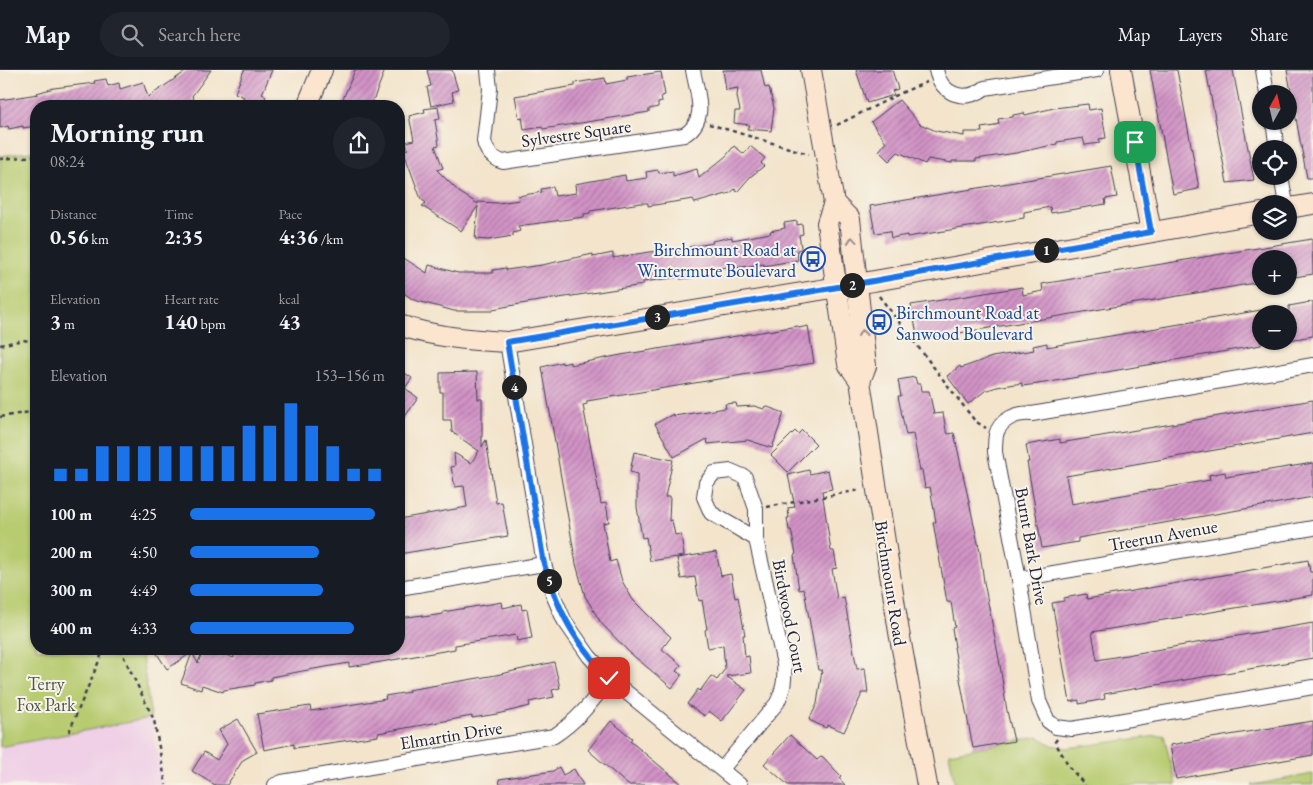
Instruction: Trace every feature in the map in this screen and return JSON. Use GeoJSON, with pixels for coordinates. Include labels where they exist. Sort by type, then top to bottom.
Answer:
{"type":"FeatureCollection","features":[{"type":"Feature","properties":{"kind":"street"},"geometry":{"type":"LineString","coordinates":[[310,100],[322,70]]}},
{"type":"Feature","properties":{"kind":"street","name":"Sylvestre Square"},"geometry":{"type":"LineString","coordinates":[[488,70],[490,88],[484,146],[491,156],[503,162],[679,137],[691,131],[698,121]]}},
{"type":"Feature","properties":{"kind":"street"},"geometry":{"type":"LineString","coordinates":[[693,70],[699,108],[698,121]]}},
{"type":"Feature","properties":{"kind":"street","name":"Birchmount Road"},"geometry":{"type":"LineString","coordinates":[[810,70],[834,203],[827,224],[835,287],[848,364],[860,381],[899,632],[927,785]]}},
{"type":"Feature","properties":{"kind":"street"},"geometry":{"type":"LineString","coordinates":[[937,74],[945,89],[951,93],[958,96],[972,96],[985,88],[1096,70]]}},
{"type":"Feature","properties":{"kind":"street"},"geometry":{"type":"LineString","coordinates":[[1121,70],[1151,232]]}},
{"type":"Feature","properties":{"kind":"street"},"geometry":{"type":"LineString","coordinates":[[1262,70],[1265,85]]}},
{"type":"Feature","properties":{"kind":"street","name":"Birchmount Road"},"geometry":{"type":"LineString","coordinates":[[834,203],[850,219],[866,366],[860,381]]}},
{"type":"Feature","properties":{"kind":"street"},"geometry":{"type":"LineString","coordinates":[[1297,207],[1313,204]]}},
{"type":"Feature","properties":{"kind":"street"},"geometry":{"type":"LineString","coordinates":[[405,327],[415,331],[463,340],[507,342],[856,284],[1252,215]]}},
{"type":"Feature","properties":{"kind":"street"},"geometry":{"type":"LineString","coordinates":[[507,342],[544,564],[554,597],[571,631],[589,656],[609,678],[740,785]]}},
{"type":"Feature","properties":{"kind":"street"},"geometry":{"type":"LineString","coordinates":[[996,434],[1005,422],[1019,414],[1032,414],[1313,364]]}},
{"type":"Feature","properties":{"kind":"street","name":"Burnt Bark Drive"},"geometry":{"type":"LineString","coordinates":[[996,434],[995,452],[1019,579],[1039,701],[1048,720],[1061,728]]}},
{"type":"Feature","properties":{"kind":"street","name":"Birdwood Court"},"geometry":{"type":"LineString","coordinates":[[722,769],[777,703],[783,692],[785,678],[756,539],[756,509],[745,477],[731,471],[714,473],[706,483],[704,497],[711,513],[756,539]]}},
{"type":"Feature","properties":{"kind":"street","name":"Treerun Avenue"},"geometry":{"type":"LineString","coordinates":[[1019,579],[1313,528]]}},
{"type":"Feature","properties":{"kind":"street"},"geometry":{"type":"LineString","coordinates":[[405,587],[544,564]]}},
{"type":"Feature","properties":{"kind":"street","name":"Elmartin Drive"},"geometry":{"type":"LineString","coordinates":[[275,785],[282,782],[554,736],[570,726],[598,694],[609,678]]}},
{"type":"Feature","properties":{"kind":"street"},"geometry":{"type":"LineString","coordinates":[[1061,728],[1072,729],[1313,686]]}},
{"type":"Feature","properties":{"kind":"path"},"geometry":{"type":"LineString","coordinates":[[845,121],[937,74]]}},
{"type":"Feature","properties":{"kind":"path"},"geometry":{"type":"LineString","coordinates":[[698,121],[803,153]]}},
{"type":"Feature","properties":{"kind":"path"},"geometry":{"type":"LineString","coordinates":[[0,159],[30,156]]}},
{"type":"Feature","properties":{"kind":"path"},"geometry":{"type":"LineString","coordinates":[[879,296],[975,421],[996,434]]}},
{"type":"Feature","properties":{"kind":"path"},"geometry":{"type":"LineString","coordinates":[[0,344],[23,340],[30,341]]}},
{"type":"Feature","properties":{"kind":"path"},"geometry":{"type":"LineString","coordinates":[[0,417],[30,412]]}},
{"type":"Feature","properties":{"kind":"path"},"geometry":{"type":"LineString","coordinates":[[756,509],[853,491]]}},
{"type":"Feature","properties":{"kind":"path"},"geometry":{"type":"LineString","coordinates":[[69,732],[101,655]]}},
{"type":"Feature","properties":{"kind":"path"},"geometry":{"type":"LineString","coordinates":[[123,655],[154,720],[166,785]]}},
{"type":"Feature","properties":{"kind":"path"},"geometry":{"type":"LineString","coordinates":[[1061,728],[1055,742],[1070,768],[1085,785]]}},
{"type":"Feature","properties":{"kind":"shaded area"},"geometry":{"type":"Polygon","coordinates":[[[151,718],[164,785],[0,785],[0,747],[151,718]]]}},
{"type":"Feature","properties":{"kind":"green space","name":"Terry Fox Park"},"geometry":{"type":"Polygon","coordinates":[[[30,152],[30,655],[142,655],[151,718],[0,747],[0,156],[30,152]]]}},
{"type":"Feature","properties":{"kind":"green space"},"geometry":{"type":"Polygon","coordinates":[[[1164,735],[1176,785],[955,785],[949,753],[1038,737],[1052,745],[1067,748],[1164,735]]]}},
{"type":"Feature","properties":{"kind":"green space"},"geometry":{"type":"Polygon","coordinates":[[[1313,774],[1313,785],[1252,785],[1313,774]]]}},
{"type":"Feature","properties":{"kind":"building"},"geometry":{"type":"Polygon","coordinates":[[[188,70],[211,70],[192,96],[193,100],[30,100],[30,127],[23,128],[23,126],[9,129],[8,126],[0,128],[0,100],[38,94],[54,88],[95,83],[94,81],[106,79],[108,86],[119,83],[120,89],[143,82],[148,97],[188,70]]]}},
{"type":"Feature","properties":{"kind":"building"},"geometry":{"type":"Polygon","coordinates":[[[244,70],[272,70],[262,94],[266,96],[264,100],[243,100],[244,97],[235,93],[244,70]]]}},
{"type":"Feature","properties":{"kind":"building"},"geometry":{"type":"Polygon","coordinates":[[[355,70],[385,70],[373,100],[342,100],[355,70]]]}},
{"type":"Feature","properties":{"kind":"building"},"geometry":{"type":"Polygon","coordinates":[[[427,70],[452,70],[458,90],[452,92],[454,101],[431,106],[427,87],[431,86],[427,70]]]}},
{"type":"Feature","properties":{"kind":"building"},"geometry":{"type":"Polygon","coordinates":[[[723,70],[761,70],[765,88],[769,87],[774,108],[771,131],[747,129],[750,125],[734,123],[735,111],[740,111],[737,96],[738,88],[726,90],[723,70]]]}},
{"type":"Feature","properties":{"kind":"building"},"geometry":{"type":"Polygon","coordinates":[[[856,70],[892,70],[898,89],[892,91],[894,95],[867,103],[856,70]]]}},
{"type":"Feature","properties":{"kind":"building"},"geometry":{"type":"Polygon","coordinates":[[[1150,70],[1177,70],[1198,189],[1173,194],[1150,70]]]}},
{"type":"Feature","properties":{"kind":"building"},"geometry":{"type":"Polygon","coordinates":[[[1206,70],[1233,70],[1252,170],[1252,180],[1227,183],[1206,70]]]}},
{"type":"Feature","properties":{"kind":"building"},"geometry":{"type":"Polygon","coordinates":[[[1287,70],[1313,70],[1313,178],[1307,178],[1298,129],[1298,85],[1290,85],[1287,70]]]}},
{"type":"Feature","properties":{"kind":"building"},"geometry":{"type":"Polygon","coordinates":[[[661,72],[665,95],[661,96],[662,102],[658,103],[658,107],[649,109],[649,112],[543,129],[542,127],[524,130],[522,117],[519,118],[515,96],[575,86],[575,83],[605,78],[606,84],[627,80],[627,77],[661,72]]]}},
{"type":"Feature","properties":{"kind":"building"},"geometry":{"type":"Polygon","coordinates":[[[899,100],[920,124],[936,131],[964,136],[964,132],[982,132],[981,128],[995,126],[999,124],[998,119],[1013,117],[1013,115],[1024,113],[1025,115],[1054,108],[1088,104],[1089,110],[1101,108],[1106,138],[1099,139],[1100,143],[1085,145],[1083,138],[1057,142],[1057,144],[1016,153],[976,159],[976,161],[952,161],[952,163],[928,159],[925,164],[898,152],[889,161],[879,151],[886,142],[871,122],[899,100]]]}},
{"type":"Feature","properties":{"kind":"building"},"geometry":{"type":"Polygon","coordinates":[[[438,107],[440,119],[435,120],[439,145],[435,146],[443,168],[437,170],[459,192],[478,204],[478,202],[498,203],[519,200],[518,196],[542,192],[541,189],[553,187],[555,196],[576,193],[575,184],[625,175],[626,181],[647,178],[646,172],[658,170],[659,173],[673,171],[673,176],[697,169],[699,178],[726,156],[734,146],[744,154],[750,146],[765,158],[761,163],[764,166],[750,177],[737,192],[735,189],[730,193],[695,203],[693,199],[648,206],[648,203],[641,203],[590,211],[590,213],[584,214],[584,217],[518,226],[520,231],[513,233],[513,236],[488,240],[475,239],[478,206],[461,231],[422,206],[426,203],[421,199],[407,161],[405,150],[408,149],[406,142],[414,140],[409,116],[425,112],[424,109],[438,107]]]}},
{"type":"Feature","properties":{"kind":"building"},"geometry":{"type":"Polygon","coordinates":[[[1111,166],[1117,197],[1105,199],[1106,204],[1051,213],[1050,207],[1024,212],[1024,218],[907,237],[907,235],[891,238],[890,231],[875,233],[870,206],[1111,166]]]}},
{"type":"Feature","properties":{"kind":"building"},"geometry":{"type":"Polygon","coordinates":[[[797,221],[797,225],[802,224],[803,234],[799,235],[801,249],[797,250],[798,260],[764,266],[764,264],[727,269],[727,267],[703,271],[704,275],[691,278],[680,279],[680,277],[643,282],[643,285],[520,304],[493,309],[493,311],[454,311],[414,300],[405,294],[405,259],[427,273],[429,265],[458,273],[493,273],[493,270],[542,265],[593,254],[593,257],[613,253],[613,258],[649,252],[659,251],[659,254],[689,249],[689,247],[713,243],[712,241],[732,237],[732,240],[771,233],[770,231],[785,228],[784,223],[797,221]]]}},
{"type":"Feature","properties":{"kind":"building"},"geometry":{"type":"Polygon","coordinates":[[[1312,239],[1313,274],[1297,277],[1297,250],[1252,250],[1252,284],[918,340],[911,305],[1022,287],[1023,295],[1043,291],[1042,284],[1312,239]]]}},
{"type":"Feature","properties":{"kind":"building"},"geometry":{"type":"Polygon","coordinates":[[[1313,302],[1313,336],[1297,339],[1297,305],[1295,305],[1313,302]]]}},
{"type":"Feature","properties":{"kind":"building"},"geometry":{"type":"Polygon","coordinates":[[[1252,312],[1252,347],[1038,384],[1022,386],[1022,383],[997,387],[985,391],[968,404],[947,376],[960,366],[961,368],[992,357],[1034,350],[1033,346],[1047,343],[1047,347],[1252,312]]]}},
{"type":"Feature","properties":{"kind":"building"},"geometry":{"type":"Polygon","coordinates":[[[798,326],[799,328],[808,326],[814,363],[587,401],[587,404],[583,405],[601,504],[606,503],[609,522],[603,523],[610,562],[616,560],[622,581],[633,600],[671,637],[662,649],[681,665],[676,671],[682,675],[672,688],[629,652],[601,623],[585,596],[576,564],[542,367],[562,362],[562,364],[570,362],[570,365],[798,326]]]}},
{"type":"Feature","properties":{"kind":"building"},"geometry":{"type":"Polygon","coordinates":[[[477,372],[478,399],[482,399],[482,447],[486,440],[496,503],[502,502],[508,536],[405,553],[405,518],[467,507],[464,486],[455,487],[451,467],[455,466],[454,453],[471,463],[479,451],[452,432],[451,420],[443,420],[443,392],[440,392],[440,373],[477,372]]]}},
{"type":"Feature","properties":{"kind":"building"},"geometry":{"type":"Polygon","coordinates":[[[405,373],[412,378],[405,388],[405,373]]]}},
{"type":"Feature","properties":{"kind":"building"},"geometry":{"type":"Polygon","coordinates":[[[915,377],[917,384],[920,384],[921,391],[929,391],[934,414],[943,413],[948,434],[954,433],[980,552],[1007,711],[1014,741],[973,748],[954,647],[952,628],[955,627],[951,602],[947,602],[933,522],[936,522],[930,487],[925,488],[913,434],[906,435],[898,396],[901,396],[898,380],[915,377]]]}},
{"type":"Feature","properties":{"kind":"building"},"geometry":{"type":"Polygon","coordinates":[[[405,388],[418,398],[405,416],[405,388]]]}},
{"type":"Feature","properties":{"kind":"building"},"geometry":{"type":"Polygon","coordinates":[[[1313,400],[1313,433],[1066,476],[1071,504],[1210,480],[1209,475],[1225,472],[1226,477],[1313,463],[1313,497],[1078,538],[1078,542],[1042,548],[1027,462],[1029,462],[1026,445],[1060,439],[1060,443],[1313,400]]]}},
{"type":"Feature","properties":{"kind":"building"},"geometry":{"type":"Polygon","coordinates":[[[736,403],[737,407],[754,406],[764,409],[765,406],[784,413],[772,448],[748,440],[708,444],[707,439],[674,457],[655,424],[673,414],[674,416],[726,408],[725,404],[736,403]]]}},
{"type":"Feature","properties":{"kind":"building"},"geometry":{"type":"Polygon","coordinates":[[[802,430],[816,444],[788,472],[771,455],[795,431],[798,434],[802,430]]]}},
{"type":"Feature","properties":{"kind":"building"},"geometry":{"type":"Polygon","coordinates":[[[634,452],[673,460],[665,497],[670,497],[669,521],[672,520],[675,535],[681,534],[684,556],[650,561],[646,537],[642,538],[637,507],[637,474],[630,472],[634,452]]]}},
{"type":"Feature","properties":{"kind":"building"},"geometry":{"type":"Polygon","coordinates":[[[809,470],[810,474],[828,470],[832,489],[822,491],[831,551],[834,551],[837,568],[832,569],[837,599],[844,597],[857,669],[865,668],[868,693],[861,693],[844,732],[828,725],[826,728],[809,720],[817,704],[822,670],[818,670],[804,589],[799,590],[794,555],[796,554],[787,518],[789,518],[788,508],[795,507],[788,475],[809,470]]]}},
{"type":"Feature","properties":{"kind":"building"},"geometry":{"type":"Polygon","coordinates":[[[716,552],[721,576],[731,574],[735,598],[738,597],[745,635],[743,635],[745,657],[749,656],[751,673],[726,676],[746,690],[722,721],[709,711],[705,716],[687,704],[711,676],[717,680],[725,669],[723,645],[708,648],[702,600],[699,601],[695,577],[681,579],[677,558],[716,552]]]}},
{"type":"Feature","properties":{"kind":"building"},"geometry":{"type":"Polygon","coordinates":[[[1308,560],[1310,572],[1313,572],[1313,595],[1092,632],[1097,660],[1313,623],[1313,658],[1104,694],[1105,699],[1079,704],[1079,700],[1070,702],[1052,603],[1064,601],[1064,598],[1086,594],[1087,599],[1308,560]]]}},
{"type":"Feature","properties":{"kind":"building"},"geometry":{"type":"Polygon","coordinates":[[[502,602],[503,608],[521,604],[522,610],[527,609],[532,638],[517,641],[516,635],[455,645],[455,649],[381,662],[349,667],[349,663],[308,670],[271,677],[271,680],[255,683],[255,685],[224,690],[223,692],[202,685],[201,690],[181,683],[191,655],[198,663],[201,655],[226,655],[234,658],[234,655],[405,655],[405,617],[423,615],[423,617],[443,614],[443,612],[502,602]]]}},
{"type":"Feature","properties":{"kind":"building"},"geometry":{"type":"Polygon","coordinates":[[[158,655],[188,655],[167,669],[158,655]]]}},
{"type":"Feature","properties":{"kind":"building"},"geometry":{"type":"Polygon","coordinates":[[[554,662],[560,688],[552,690],[554,697],[529,702],[530,706],[497,714],[472,718],[472,716],[378,733],[378,736],[294,748],[294,744],[264,750],[257,714],[310,706],[311,711],[386,699],[385,696],[409,692],[408,690],[496,675],[554,662]]]}},
{"type":"Feature","properties":{"kind":"building"},"geometry":{"type":"Polygon","coordinates":[[[238,719],[257,752],[243,760],[227,785],[215,785],[192,771],[204,752],[217,760],[227,744],[219,730],[238,719]]]}},
{"type":"Feature","properties":{"kind":"building"},"geometry":{"type":"Polygon","coordinates":[[[611,721],[632,738],[630,741],[683,785],[628,785],[588,750],[611,721]]]}},
{"type":"Feature","properties":{"kind":"building"},"geometry":{"type":"Polygon","coordinates":[[[1313,721],[1313,755],[1176,779],[1170,745],[1313,721]]]}},
{"type":"Feature","properties":{"kind":"building"},"geometry":{"type":"Polygon","coordinates":[[[790,735],[817,760],[822,756],[841,776],[839,778],[845,785],[788,785],[764,764],[790,735]]]}},
{"type":"Feature","properties":{"kind":"building"},"geometry":{"type":"Polygon","coordinates":[[[559,767],[563,775],[574,769],[583,785],[500,785],[499,779],[553,771],[559,767]]]}},
{"type":"Feature","properties":{"kind":"place","name":"Birchmount Road at Wintermute Boulevard"},"geometry":{"type":"Point","coordinates":[813,259]}},
{"type":"Feature","properties":{"kind":"place","name":"Birchmount Road at Sanwood Boulevard"},"geometry":{"type":"Point","coordinates":[879,322]}},
{"type":"Feature","properties":{"kind":"route"},"geometry":{"type":"LineString","coordinates":[[609,678],[589,656],[571,631],[554,597],[544,564],[507,342],[856,284],[1151,232],[1135,142]]}}]}
